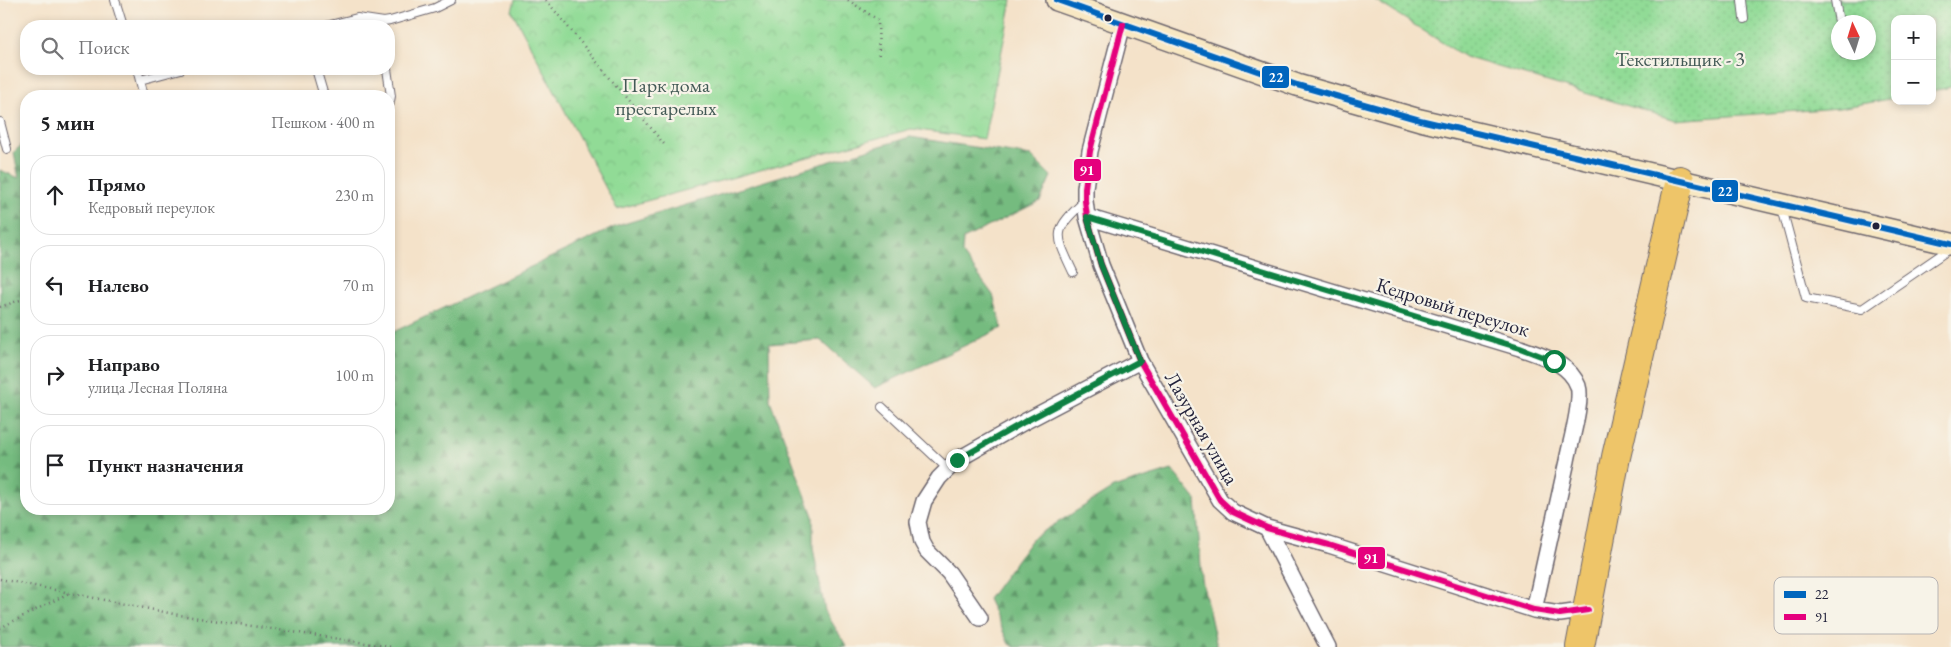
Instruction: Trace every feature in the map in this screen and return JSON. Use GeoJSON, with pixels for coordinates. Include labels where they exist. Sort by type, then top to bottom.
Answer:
{"type":"FeatureCollection","features":[{"type":"Feature","properties":{"kind":"highway"},"geometry":{"type":"LineString","coordinates":[[1580,647],[1616,457],[1680,180]]}},
{"type":"Feature","properties":{"kind":"main road"},"geometry":{"type":"LineString","coordinates":[[1057,0],[1297,84],[1410,117],[1951,244]]}},
{"type":"Feature","properties":{"kind":"street","name":"Лазурная улица"},"geometry":{"type":"LineString","coordinates":[[1123,24],[1090,151],[1084,201],[1087,217],[1101,265],[1140,361],[1215,492],[1233,512],[1267,528]]}},
{"type":"Feature","properties":{"kind":"street","name":"Кедровый переулок"},"geometry":{"type":"LineString","coordinates":[[1087,217],[1520,348],[1554,361],[1566,369],[1573,377],[1578,388],[1579,398],[1534,610]]}},
{"type":"Feature","properties":{"kind":"street"},"geometry":{"type":"LineString","coordinates":[[980,618],[950,573],[927,551],[921,537],[918,522],[924,501],[948,468],[968,454],[1140,361]]}},
{"type":"Feature","properties":{"kind":"street"},"geometry":{"type":"LineString","coordinates":[[1267,528],[1329,545],[1534,610],[1560,614],[1588,610]]}},
{"type":"Feature","properties":{"kind":"street"},"geometry":{"type":"LineString","coordinates":[[1267,528],[1328,647]]}},
{"type":"Feature","properties":{"kind":"lane"},"geometry":{"type":"LineString","coordinates":[[115,0],[122,20]]}},
{"type":"Feature","properties":{"kind":"lane"},"geometry":{"type":"LineString","coordinates":[[392,20],[435,8],[451,0]]}},
{"type":"Feature","properties":{"kind":"lane"},"geometry":{"type":"LineString","coordinates":[[1742,0],[1744,19]]}},
{"type":"Feature","properties":{"kind":"lane"},"geometry":{"type":"LineString","coordinates":[[1836,0],[1838,15]]}},
{"type":"Feature","properties":{"kind":"lane"},"geometry":{"type":"LineString","coordinates":[[349,20],[367,18],[371,20]]}},
{"type":"Feature","properties":{"kind":"lane"},"geometry":{"type":"LineString","coordinates":[[139,75],[142,90]]}},
{"type":"Feature","properties":{"kind":"lane"},"geometry":{"type":"LineString","coordinates":[[140,80],[158,75]]}},
{"type":"Feature","properties":{"kind":"lane"},"geometry":{"type":"LineString","coordinates":[[318,75],[322,90]]}},
{"type":"Feature","properties":{"kind":"lane"},"geometry":{"type":"LineString","coordinates":[[388,75],[390,90]]}},
{"type":"Feature","properties":{"kind":"lane"},"geometry":{"type":"LineString","coordinates":[[0,122],[6,149]]}},
{"type":"Feature","properties":{"kind":"lane"},"geometry":{"type":"LineString","coordinates":[[1073,272],[1059,242],[1059,237],[1065,220],[1084,201]]}},
{"type":"Feature","properties":{"kind":"lane"},"geometry":{"type":"LineString","coordinates":[[1781,204],[1806,298],[1862,309],[1951,248]]}},
{"type":"Feature","properties":{"kind":"lane"},"geometry":{"type":"LineString","coordinates":[[882,407],[948,468]]}},
{"type":"Feature","properties":{"kind":"path"},"geometry":{"type":"LineString","coordinates":[[546,0],[664,144]]}},
{"type":"Feature","properties":{"kind":"path"},"geometry":{"type":"LineString","coordinates":[[848,0],[878,20],[879,58]]}},
{"type":"Feature","properties":{"kind":"path"},"geometry":{"type":"LineString","coordinates":[[0,307],[20,300]]}},
{"type":"Feature","properties":{"kind":"path"},"geometry":{"type":"LineString","coordinates":[[0,579],[179,615],[392,647]]}},
{"type":"Feature","properties":{"kind":"path"},"geometry":{"type":"LineString","coordinates":[[0,628],[70,592]]}},
{"type":"Feature","properties":{"kind":"green space","name":"Парк дома престарелых"},"geometry":{"type":"Polygon","coordinates":[[[515,0],[1012,0],[984,139],[911,129],[617,209],[512,11],[515,0]]]}},
{"type":"Feature","properties":{"kind":"green space","name":"Текстильщик - 3"},"geometry":{"type":"Polygon","coordinates":[[[1375,0],[1951,0],[1951,87],[1936,90],[1936,15],[1891,15],[1891,99],[1839,108],[1675,120],[1465,57],[1375,0]]]}},
{"type":"Feature","properties":{"kind":"green space"},"geometry":{"type":"Polygon","coordinates":[[[910,137],[1031,156],[1051,176],[1040,201],[963,239],[962,253],[993,295],[1002,328],[875,388],[820,340],[769,344],[770,400],[813,516],[813,548],[825,611],[847,647],[0,647],[0,170],[19,178],[14,152],[20,146],[20,515],[395,515],[395,331],[617,226],[910,137]]]}},
{"type":"Feature","properties":{"kind":"green space"},"geometry":{"type":"Polygon","coordinates":[[[1172,470],[1196,500],[1202,580],[1217,647],[1014,647],[1009,644],[988,599],[1033,538],[1113,488],[1172,470]]]}},
{"type":"Feature","properties":{"kind":"transit line","name":"22"},"geometry":{"type":"LineString","coordinates":[[1057,0],[1297,85],[1420,120],[1951,244]]}},
{"type":"Feature","properties":{"kind":"transit line","name":"91"},"geometry":{"type":"LineString","coordinates":[[1123,24],[1090,151],[1085,188],[1087,217],[1101,265],[1140,361],[1220,500],[1233,512],[1267,528],[1329,545],[1534,610],[1560,614],[1588,610]]}},
{"type":"Feature","properties":{"kind":"route"},"geometry":{"type":"LineString","coordinates":[[957,460],[1024,422],[1140,361],[1101,265],[1087,217],[1520,348],[1554,361]]}}]}
